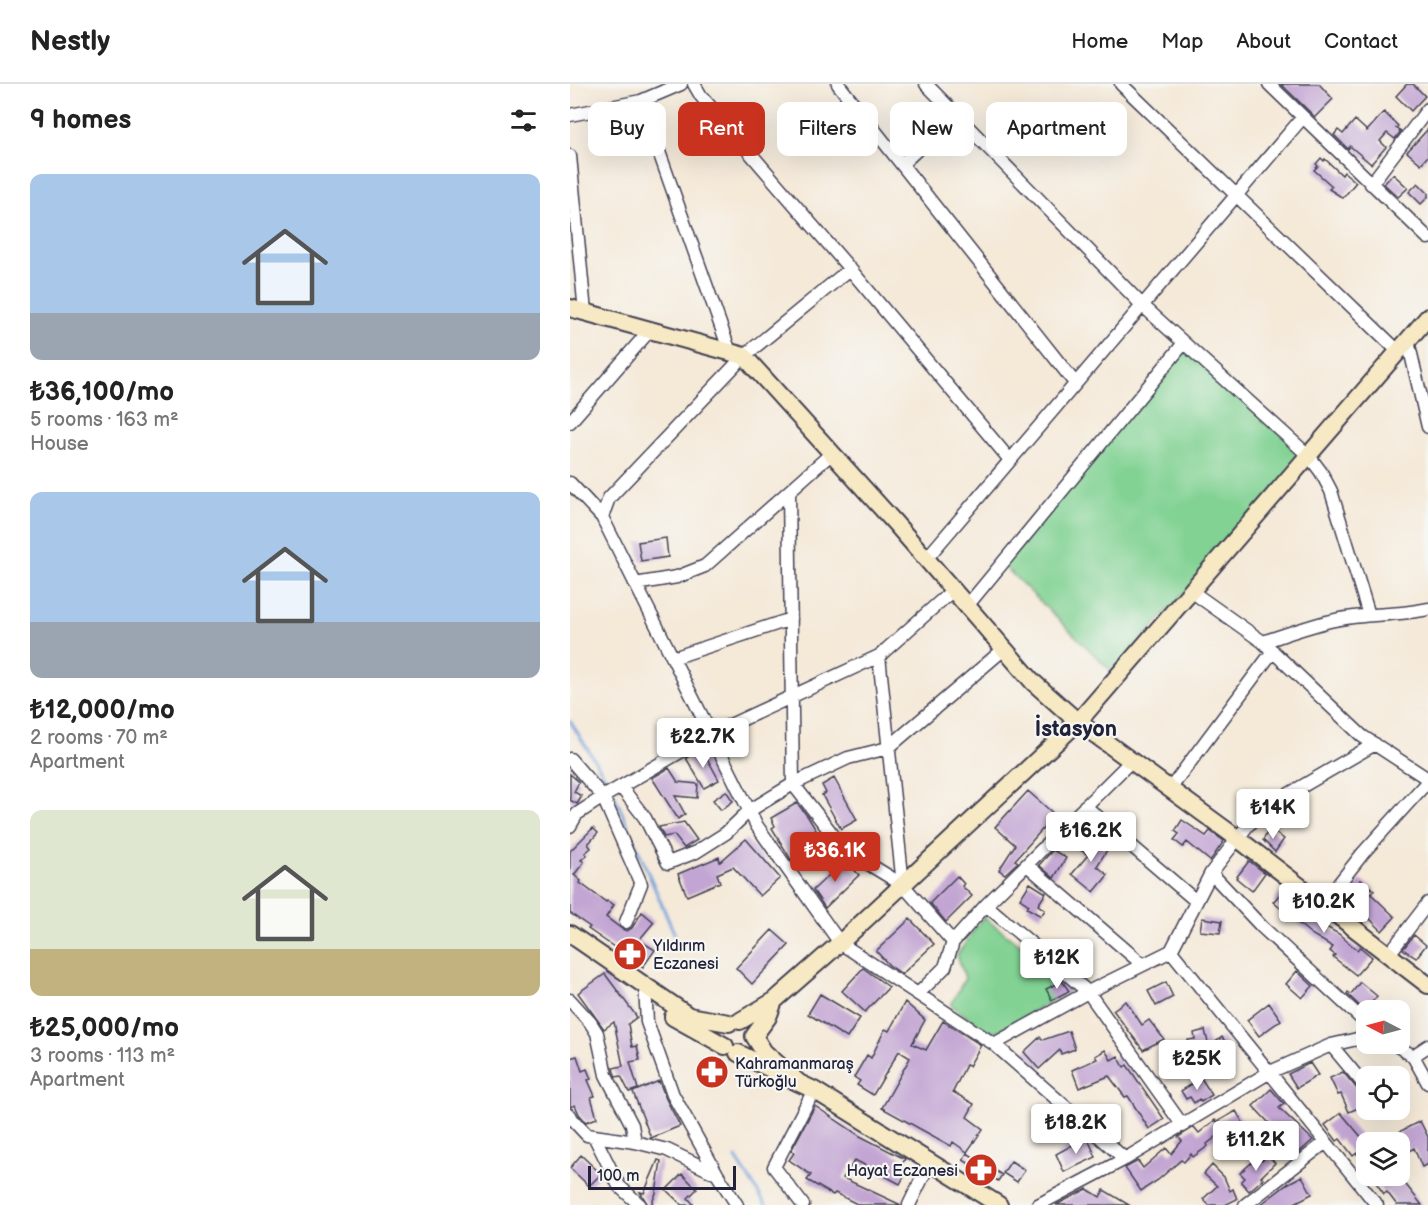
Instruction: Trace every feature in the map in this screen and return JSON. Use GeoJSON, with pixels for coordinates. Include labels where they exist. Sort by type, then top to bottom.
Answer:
{"type":"FeatureCollection","features":[{"type":"Feature","properties":{"kind":"main road"},"geometry":{"type":"LineString","coordinates":[[577,310],[737,354],[832,453],[1034,682],[1077,722],[1237,838],[1428,985]]}},
{"type":"Feature","properties":{"kind":"main road"},"geometry":{"type":"LineString","coordinates":[[774,1001],[768,1017],[754,1036],[748,1049],[732,1050],[722,1042],[723,1031],[774,1001],[903,885],[1077,722],[1428,317]]}},
{"type":"Feature","properties":{"kind":"main road"},"geometry":{"type":"LineString","coordinates":[[570,934],[680,1022],[806,1086],[999,1205]]}},
{"type":"Feature","properties":{"kind":"main road"},"geometry":{"type":"LineString","coordinates":[[570,948],[689,1016],[750,1026],[764,1052],[806,1086]]}},
{"type":"Feature","properties":{"kind":"street"},"geometry":{"type":"LineString","coordinates":[[570,115],[641,101],[681,84]]}},
{"type":"Feature","properties":{"kind":"street"},"geometry":{"type":"LineString","coordinates":[[694,84],[709,105],[1010,460]]}},
{"type":"Feature","properties":{"kind":"street"},"geometry":{"type":"LineString","coordinates":[[838,84],[1076,383]]}},
{"type":"Feature","properties":{"kind":"street"},"geometry":{"type":"LineString","coordinates":[[926,84],[943,102]]}},
{"type":"Feature","properties":{"kind":"street"},"geometry":{"type":"LineString","coordinates":[[1121,84],[1236,194],[1403,347],[1428,427]]}},
{"type":"Feature","properties":{"kind":"street"},"geometry":{"type":"LineString","coordinates":[[1269,84],[1428,238]]}},
{"type":"Feature","properties":{"kind":"street"},"geometry":{"type":"LineString","coordinates":[[641,101],[737,354]]}},
{"type":"Feature","properties":{"kind":"street"},"geometry":{"type":"LineString","coordinates":[[1371,183],[1428,109]]}},
{"type":"Feature","properties":{"kind":"street"},"geometry":{"type":"LineString","coordinates":[[926,559],[1303,117]]}},
{"type":"Feature","properties":{"kind":"street"},"geometry":{"type":"LineString","coordinates":[[974,133],[1142,305],[1309,456],[1326,481],[1335,501],[1369,615]]}},
{"type":"Feature","properties":{"kind":"street"},"geometry":{"type":"LineString","coordinates":[[570,156],[577,310]]}},
{"type":"Feature","properties":{"kind":"street"},"geometry":{"type":"LineString","coordinates":[[902,164],[910,156]]}},
{"type":"Feature","properties":{"kind":"street"},"geometry":{"type":"LineString","coordinates":[[602,517],[609,498],[737,354],[850,269]]}},
{"type":"Feature","properties":{"kind":"street"},"geometry":{"type":"LineString","coordinates":[[570,422],[650,330]]}},
{"type":"Feature","properties":{"kind":"street"},"geometry":{"type":"LineString","coordinates":[[967,606],[1184,342]]}},
{"type":"Feature","properties":{"kind":"street"},"geometry":{"type":"LineString","coordinates":[[635,584],[677,577],[705,566],[832,453]]}},
{"type":"Feature","properties":{"kind":"street"},"geometry":{"type":"LineString","coordinates":[[570,483],[602,517],[757,826],[840,943],[994,1044],[1125,1159]]}},
{"type":"Feature","properties":{"kind":"street"},"geometry":{"type":"LineString","coordinates":[[789,492],[793,784],[844,849],[903,885],[953,942]]}},
{"type":"Feature","properties":{"kind":"street"},"geometry":{"type":"LineString","coordinates":[[570,826],[574,812],[711,734],[879,656],[953,590]]}},
{"type":"Feature","properties":{"kind":"street"},"geometry":{"type":"LineString","coordinates":[[1191,591],[1263,642],[1362,736],[1428,780],[1363,852],[1323,904]]}},
{"type":"Feature","properties":{"kind":"street"},"geometry":{"type":"LineString","coordinates":[[1263,642],[1336,620],[1369,615],[1404,614],[1428,609]]}},
{"type":"Feature","properties":{"kind":"street"},"geometry":{"type":"LineString","coordinates":[[672,658],[791,620]]}},
{"type":"Feature","properties":{"kind":"street"},"geometry":{"type":"LineString","coordinates":[[620,787],[645,818],[668,862],[696,852],[726,833],[749,811],[793,784],[848,758],[888,748],[1004,649]]}},
{"type":"Feature","properties":{"kind":"street"},"geometry":{"type":"LineString","coordinates":[[1170,789],[1273,651]]}},
{"type":"Feature","properties":{"kind":"street"},"geometry":{"type":"LineString","coordinates":[[879,656],[903,885]]}},
{"type":"Feature","properties":{"kind":"street"},"geometry":{"type":"LineString","coordinates":[[994,1044],[1088,992],[1171,951],[1211,873],[1248,825],[1289,794],[1375,744]]}},
{"type":"Feature","properties":{"kind":"street"},"geometry":{"type":"LineString","coordinates":[[570,759],[605,796],[641,884],[626,922]]}},
{"type":"Feature","properties":{"kind":"street"},"geometry":{"type":"LineString","coordinates":[[918,994],[945,967],[953,942],[986,905],[1131,761]]}},
{"type":"Feature","properties":{"kind":"street"},"geometry":{"type":"LineString","coordinates":[[1085,806],[1196,901]]}},
{"type":"Feature","properties":{"kind":"street"},"geometry":{"type":"LineString","coordinates":[[1026,865],[1142,964]]}},
{"type":"Feature","properties":{"kind":"street"},"geometry":{"type":"LineString","coordinates":[[1211,873],[1262,927],[1356,1014]]}},
{"type":"Feature","properties":{"kind":"street"},"geometry":{"type":"LineString","coordinates":[[1389,954],[1428,903]]}},
{"type":"Feature","properties":{"kind":"street"},"geometry":{"type":"LineString","coordinates":[[986,905],[1088,992],[1182,1126]]}},
{"type":"Feature","properties":{"kind":"street"},"geometry":{"type":"LineString","coordinates":[[1171,951],[1326,1142],[1371,1203]]}},
{"type":"Feature","properties":{"kind":"street"},"geometry":{"type":"LineString","coordinates":[[645,992],[647,1022],[673,1095],[737,1205]]}},
{"type":"Feature","properties":{"kind":"street"},"geometry":{"type":"LineString","coordinates":[[570,1000],[597,1033],[604,1068],[632,1125],[636,1142]]}},
{"type":"Feature","properties":{"kind":"street"},"geometry":{"type":"LineString","coordinates":[[1038,1205],[1125,1159],[1270,1072],[1331,1045],[1356,1039]]}},
{"type":"Feature","properties":{"kind":"street"},"geometry":{"type":"LineString","coordinates":[[1331,1045],[1356,1075]]}},
{"type":"Feature","properties":{"kind":"street"},"geometry":{"type":"LineString","coordinates":[[1413,1056],[1428,1046]]}},
{"type":"Feature","properties":{"kind":"street"},"geometry":{"type":"LineString","coordinates":[[1410,1054],[1428,1083]]}},
{"type":"Feature","properties":{"kind":"street"},"geometry":{"type":"LineString","coordinates":[[803,1205],[774,1167],[806,1086]]}},
{"type":"Feature","properties":{"kind":"street"},"geometry":{"type":"LineString","coordinates":[[571,1118],[587,1135],[636,1142],[667,1150],[717,1174]]}},
{"type":"Feature","properties":{"kind":"street"},"geometry":{"type":"LineString","coordinates":[[594,1136],[619,1186],[640,1205]]}},
{"type":"Feature","properties":{"kind":"street"},"geometry":{"type":"LineString","coordinates":[[1245,1205],[1326,1142]]}},
{"type":"Feature","properties":{"kind":"street"},"geometry":{"type":"LineString","coordinates":[[909,1205],[930,1162]]}},
{"type":"Feature","properties":{"kind":"green space"},"geometry":{"type":"Polygon","coordinates":[[[1184,343],[1309,456],[1112,672],[1002,564],[1184,343]]]}},
{"type":"Feature","properties":{"kind":"green space"},"geometry":{"type":"Polygon","coordinates":[[[983,917],[1064,977],[1069,991],[995,1033],[981,1027],[951,1005],[965,978],[957,955],[983,917]]]}},
{"type":"Feature","properties":{"kind":"building"},"geometry":{"type":"Polygon","coordinates":[[[1281,84],[1319,84],[1333,99],[1315,117],[1281,84]]]}},
{"type":"Feature","properties":{"kind":"building"},"geometry":{"type":"Polygon","coordinates":[[[1407,84],[1413,84],[1425,96],[1411,111],[1396,96],[1407,84]]]}},
{"type":"Feature","properties":{"kind":"building"},"geometry":{"type":"Polygon","coordinates":[[[1384,112],[1401,131],[1395,139],[1387,133],[1380,141],[1386,147],[1371,164],[1350,146],[1348,149],[1334,135],[1338,130],[1343,134],[1355,120],[1367,131],[1384,112]]]}},
{"type":"Feature","properties":{"kind":"building"},"geometry":{"type":"Polygon","coordinates":[[[1428,129],[1428,156],[1421,164],[1407,152],[1428,129]]]}},
{"type":"Feature","properties":{"kind":"building"},"geometry":{"type":"Polygon","coordinates":[[[1321,158],[1342,175],[1344,172],[1356,182],[1343,198],[1329,189],[1332,186],[1314,170],[1321,158]]]}},
{"type":"Feature","properties":{"kind":"building"},"geometry":{"type":"Polygon","coordinates":[[[1393,174],[1408,188],[1398,197],[1384,184],[1393,174]]]}},
{"type":"Feature","properties":{"kind":"building"},"geometry":{"type":"Polygon","coordinates":[[[1418,183],[1428,193],[1428,197],[1421,204],[1409,192],[1418,183]]]}},
{"type":"Feature","properties":{"kind":"building"},"geometry":{"type":"Polygon","coordinates":[[[666,538],[668,557],[641,561],[638,542],[666,538]]]}},
{"type":"Feature","properties":{"kind":"building"},"geometry":{"type":"Polygon","coordinates":[[[702,749],[719,780],[704,788],[686,758],[702,749]]]}},
{"type":"Feature","properties":{"kind":"building"},"geometry":{"type":"Polygon","coordinates":[[[669,768],[678,782],[698,784],[697,798],[675,796],[685,814],[678,819],[652,778],[669,768]]]}},
{"type":"Feature","properties":{"kind":"building"},"geometry":{"type":"Polygon","coordinates":[[[570,774],[579,782],[574,792],[582,796],[577,804],[570,800],[570,774]]]}},
{"type":"Feature","properties":{"kind":"building"},"geometry":{"type":"Polygon","coordinates":[[[834,778],[857,820],[841,829],[822,795],[826,793],[822,785],[834,778]]]}},
{"type":"Feature","properties":{"kind":"building"},"geometry":{"type":"Polygon","coordinates":[[[726,791],[733,801],[721,810],[713,800],[726,791]]]}},
{"type":"Feature","properties":{"kind":"building"},"geometry":{"type":"Polygon","coordinates":[[[1028,791],[1055,815],[1015,860],[1018,862],[1005,874],[999,870],[1015,845],[995,827],[1028,791]]]}},
{"type":"Feature","properties":{"kind":"building"},"geometry":{"type":"Polygon","coordinates":[[[797,803],[822,840],[812,846],[814,850],[791,860],[772,828],[775,826],[771,818],[797,803]]]}},
{"type":"Feature","properties":{"kind":"building"},"geometry":{"type":"Polygon","coordinates":[[[1182,820],[1206,836],[1210,831],[1224,841],[1210,861],[1187,842],[1183,847],[1174,840],[1179,834],[1175,831],[1182,820]]]}},
{"type":"Feature","properties":{"kind":"building"},"geometry":{"type":"Polygon","coordinates":[[[684,822],[697,840],[684,848],[674,835],[664,837],[659,827],[684,822]]]}},
{"type":"Feature","properties":{"kind":"building"},"geometry":{"type":"Polygon","coordinates":[[[593,828],[598,833],[588,844],[591,848],[585,853],[587,855],[581,860],[584,862],[574,875],[581,881],[580,883],[606,902],[614,905],[606,917],[622,929],[627,931],[632,928],[642,912],[654,922],[639,940],[655,950],[643,967],[588,929],[590,927],[570,913],[570,851],[593,828]]]}},
{"type":"Feature","properties":{"kind":"building"},"geometry":{"type":"Polygon","coordinates":[[[1269,829],[1284,839],[1275,852],[1263,840],[1269,829]]]}},
{"type":"Feature","properties":{"kind":"building"},"geometry":{"type":"Polygon","coordinates":[[[1085,832],[1101,842],[1099,845],[1107,850],[1097,866],[1108,875],[1094,892],[1072,874],[1088,855],[1076,847],[1085,832]]]}},
{"type":"Feature","properties":{"kind":"building"},"geometry":{"type":"Polygon","coordinates":[[[746,839],[780,878],[760,896],[733,867],[717,874],[720,882],[687,896],[678,874],[719,857],[720,862],[746,839]]]}},
{"type":"Feature","properties":{"kind":"building"},"geometry":{"type":"Polygon","coordinates":[[[1053,850],[1066,858],[1054,878],[1039,865],[1053,850]]]}},
{"type":"Feature","properties":{"kind":"building"},"geometry":{"type":"Polygon","coordinates":[[[845,860],[859,875],[825,908],[813,890],[845,860]]]}},
{"type":"Feature","properties":{"kind":"building"},"geometry":{"type":"Polygon","coordinates":[[[1249,861],[1265,873],[1252,891],[1236,878],[1249,861]]]}},
{"type":"Feature","properties":{"kind":"building"},"geometry":{"type":"Polygon","coordinates":[[[957,876],[964,884],[962,886],[972,896],[946,922],[930,903],[957,876]]]}},
{"type":"Feature","properties":{"kind":"building"},"geometry":{"type":"Polygon","coordinates":[[[1361,880],[1374,890],[1371,894],[1395,917],[1382,931],[1359,908],[1355,913],[1342,902],[1361,880]]]}},
{"type":"Feature","properties":{"kind":"building"},"geometry":{"type":"Polygon","coordinates":[[[1030,883],[1046,893],[1038,905],[1045,910],[1041,916],[1027,908],[1029,905],[1020,899],[1030,883]]]}},
{"type":"Feature","properties":{"kind":"building"},"geometry":{"type":"Polygon","coordinates":[[[1281,893],[1288,899],[1291,895],[1312,912],[1314,910],[1322,916],[1317,922],[1339,934],[1357,950],[1360,947],[1372,957],[1356,975],[1333,957],[1335,955],[1330,951],[1333,947],[1311,934],[1273,902],[1281,893]]]}},
{"type":"Feature","properties":{"kind":"building"},"geometry":{"type":"Polygon","coordinates":[[[1202,918],[1222,921],[1220,933],[1200,931],[1202,918]]]}},
{"type":"Feature","properties":{"kind":"building"},"geometry":{"type":"Polygon","coordinates":[[[910,919],[934,944],[902,974],[889,965],[876,951],[910,919]]]}},
{"type":"Feature","properties":{"kind":"building"},"geometry":{"type":"Polygon","coordinates":[[[772,930],[789,945],[752,984],[736,968],[772,930]]]}},
{"type":"Feature","properties":{"kind":"building"},"geometry":{"type":"Polygon","coordinates":[[[1414,935],[1426,945],[1416,958],[1403,949],[1414,935]]]}},
{"type":"Feature","properties":{"kind":"building"},"geometry":{"type":"Polygon","coordinates":[[[863,968],[889,987],[865,1012],[842,991],[863,968]]]}},
{"type":"Feature","properties":{"kind":"building"},"geometry":{"type":"Polygon","coordinates":[[[1297,971],[1313,986],[1302,998],[1286,984],[1297,971]]]}},
{"type":"Feature","properties":{"kind":"building"},"geometry":{"type":"Polygon","coordinates":[[[605,974],[637,1017],[628,1024],[632,1047],[637,1046],[640,1060],[630,1062],[638,1089],[629,1092],[621,1076],[616,1077],[613,1068],[623,1066],[614,1022],[604,1029],[578,993],[605,974]]]}},
{"type":"Feature","properties":{"kind":"building"},"geometry":{"type":"Polygon","coordinates":[[[1062,981],[1069,991],[1052,1000],[1046,989],[1062,981]]]}},
{"type":"Feature","properties":{"kind":"building"},"geometry":{"type":"Polygon","coordinates":[[[1166,982],[1173,997],[1156,1006],[1148,991],[1166,982]]]}},
{"type":"Feature","properties":{"kind":"building"},"geometry":{"type":"Polygon","coordinates":[[[1360,982],[1377,996],[1374,1000],[1356,1000],[1356,1002],[1347,994],[1348,992],[1351,994],[1360,982]]]}},
{"type":"Feature","properties":{"kind":"building"},"geometry":{"type":"Polygon","coordinates":[[[820,994],[860,1018],[847,1038],[808,1014],[820,994]]]}},
{"type":"Feature","properties":{"kind":"building"},"geometry":{"type":"Polygon","coordinates":[[[1126,1001],[1142,1025],[1149,1020],[1164,1039],[1143,1050],[1113,1010],[1126,1001]]]}},
{"type":"Feature","properties":{"kind":"building"},"geometry":{"type":"Polygon","coordinates":[[[905,1002],[925,1020],[912,1044],[926,1050],[943,1021],[981,1045],[969,1066],[966,1065],[953,1092],[974,1104],[967,1117],[983,1129],[967,1152],[953,1142],[951,1146],[882,1108],[910,1058],[899,1051],[873,1095],[857,1085],[860,1081],[854,1077],[867,1055],[871,1058],[885,1029],[889,1031],[905,1002]]]}},
{"type":"Feature","properties":{"kind":"building"},"geometry":{"type":"Polygon","coordinates":[[[1269,1003],[1281,1020],[1259,1036],[1247,1020],[1269,1003]]]}},
{"type":"Feature","properties":{"kind":"building"},"geometry":{"type":"Polygon","coordinates":[[[1205,1030],[1209,1047],[1222,1037],[1232,1051],[1214,1065],[1200,1046],[1190,1048],[1188,1040],[1195,1039],[1194,1033],[1205,1030]]]}},
{"type":"Feature","properties":{"kind":"building"},"geometry":{"type":"Polygon","coordinates":[[[1069,1031],[1075,1049],[1061,1054],[1060,1050],[1039,1069],[1024,1052],[1040,1037],[1043,1040],[1069,1031]]]}},
{"type":"Feature","properties":{"kind":"building"},"geometry":{"type":"Polygon","coordinates":[[[1105,1050],[1111,1060],[1118,1056],[1124,1067],[1127,1065],[1164,1119],[1149,1129],[1128,1096],[1125,1097],[1109,1076],[1079,1088],[1072,1070],[1097,1059],[1095,1056],[1105,1050]]]}},
{"type":"Feature","properties":{"kind":"building"},"geometry":{"type":"Polygon","coordinates":[[[577,1056],[582,1071],[587,1069],[591,1079],[588,1080],[595,1096],[591,1097],[597,1118],[586,1122],[575,1105],[570,1107],[570,1058],[577,1056]]]}},
{"type":"Feature","properties":{"kind":"building"},"geometry":{"type":"Polygon","coordinates":[[[1310,1063],[1318,1075],[1297,1088],[1288,1074],[1310,1063]]]}},
{"type":"Feature","properties":{"kind":"building"},"geometry":{"type":"Polygon","coordinates":[[[1343,1072],[1356,1087],[1356,1109],[1349,1112],[1330,1078],[1343,1072]]]}},
{"type":"Feature","properties":{"kind":"building"},"geometry":{"type":"Polygon","coordinates":[[[1201,1078],[1212,1095],[1201,1102],[1199,1099],[1194,1103],[1190,1097],[1186,1099],[1181,1091],[1201,1078]]]}},
{"type":"Feature","properties":{"kind":"building"},"geometry":{"type":"Polygon","coordinates":[[[659,1081],[680,1126],[651,1138],[633,1092],[659,1081]]]}},
{"type":"Feature","properties":{"kind":"building"},"geometry":{"type":"Polygon","coordinates":[[[1271,1089],[1284,1104],[1279,1108],[1313,1140],[1296,1155],[1266,1129],[1270,1124],[1253,1106],[1271,1089]]]}},
{"type":"Feature","properties":{"kind":"building"},"geometry":{"type":"Polygon","coordinates":[[[815,1106],[860,1136],[905,1159],[901,1166],[908,1169],[900,1184],[855,1160],[843,1178],[901,1205],[859,1205],[835,1193],[833,1195],[807,1180],[811,1175],[789,1160],[794,1153],[791,1151],[815,1106]]]}},
{"type":"Feature","properties":{"kind":"building"},"geometry":{"type":"Polygon","coordinates":[[[1236,1111],[1245,1126],[1229,1136],[1225,1130],[1193,1157],[1191,1154],[1184,1162],[1181,1160],[1141,1191],[1125,1168],[1138,1161],[1143,1168],[1166,1148],[1171,1154],[1182,1141],[1178,1137],[1194,1127],[1199,1133],[1215,1120],[1217,1122],[1236,1111]]]}},
{"type":"Feature","properties":{"kind":"building"},"geometry":{"type":"Polygon","coordinates":[[[1341,1113],[1357,1132],[1356,1154],[1353,1156],[1340,1139],[1337,1141],[1325,1125],[1341,1113]]]}},
{"type":"Feature","properties":{"kind":"building"},"geometry":{"type":"Polygon","coordinates":[[[1420,1121],[1428,1137],[1428,1164],[1422,1167],[1414,1148],[1410,1150],[1410,1132],[1399,1132],[1420,1121]]]}},
{"type":"Feature","properties":{"kind":"building"},"geometry":{"type":"Polygon","coordinates":[[[1087,1137],[1096,1157],[1064,1172],[1056,1154],[1087,1137]]]}},
{"type":"Feature","properties":{"kind":"building"},"geometry":{"type":"Polygon","coordinates":[[[967,1153],[1002,1175],[998,1181],[963,1160],[967,1153]]]}},
{"type":"Feature","properties":{"kind":"building"},"geometry":{"type":"Polygon","coordinates":[[[581,1155],[601,1174],[589,1186],[570,1168],[581,1155]]]}},
{"type":"Feature","properties":{"kind":"building"},"geometry":{"type":"Polygon","coordinates":[[[1267,1155],[1275,1163],[1261,1177],[1263,1179],[1249,1191],[1241,1182],[1245,1178],[1240,1173],[1258,1157],[1262,1161],[1267,1155]]]}},
{"type":"Feature","properties":{"kind":"building"},"geometry":{"type":"Polygon","coordinates":[[[658,1160],[661,1161],[656,1193],[651,1205],[648,1205],[640,1192],[644,1193],[658,1160]]]}},
{"type":"Feature","properties":{"kind":"building"},"geometry":{"type":"Polygon","coordinates":[[[1011,1161],[1025,1170],[1017,1182],[1003,1173],[1011,1161]]]}},
{"type":"Feature","properties":{"kind":"building"},"geometry":{"type":"Polygon","coordinates":[[[1212,1165],[1224,1177],[1230,1191],[1233,1189],[1237,1199],[1225,1205],[1209,1205],[1203,1199],[1217,1186],[1204,1174],[1212,1165]]]}},
{"type":"Feature","properties":{"kind":"building"},"geometry":{"type":"Polygon","coordinates":[[[682,1174],[697,1189],[688,1198],[694,1205],[682,1205],[666,1190],[682,1174]]]}},
{"type":"Feature","properties":{"kind":"building"},"geometry":{"type":"Polygon","coordinates":[[[1302,1176],[1312,1194],[1291,1205],[1260,1205],[1289,1183],[1302,1176]]]}},
{"type":"Feature","properties":{"kind":"building"},"geometry":{"type":"Polygon","coordinates":[[[1378,1186],[1407,1186],[1422,1205],[1397,1205],[1387,1192],[1384,1194],[1378,1186]]]}},
{"type":"Feature","properties":{"kind":"building"},"geometry":{"type":"Polygon","coordinates":[[[1087,1189],[1100,1197],[1104,1190],[1129,1205],[1056,1205],[1087,1189]]]}},
{"type":"Feature","properties":{"kind":"waterway"},"geometry":{"type":"LineString","coordinates":[[570,721],[612,788]]}},
{"type":"Feature","properties":{"kind":"waterway"},"geometry":{"type":"LineString","coordinates":[[614,794],[675,935]]}},
{"type":"Feature","properties":{"kind":"waterway"},"geometry":{"type":"LineString","coordinates":[[736,1158],[766,1205]]}},
{"type":"Feature","properties":{"kind":"place","name":"Yıldırım Eczanesi"},"geometry":{"type":"Point","coordinates":[630,954]}},
{"type":"Feature","properties":{"kind":"place","name":"Kahramanmaraş Türkoğlu"},"geometry":{"type":"Point","coordinates":[712,1072]}},
{"type":"Feature","properties":{"kind":"place","name":"Hayat Eczanesi"},"geometry":{"type":"Point","coordinates":[981,1170]}},
{"type":"Feature","properties":{"kind":"district","name":"İstasyon"},"geometry":{"type":"Point","coordinates":[1076,728]}}]}
